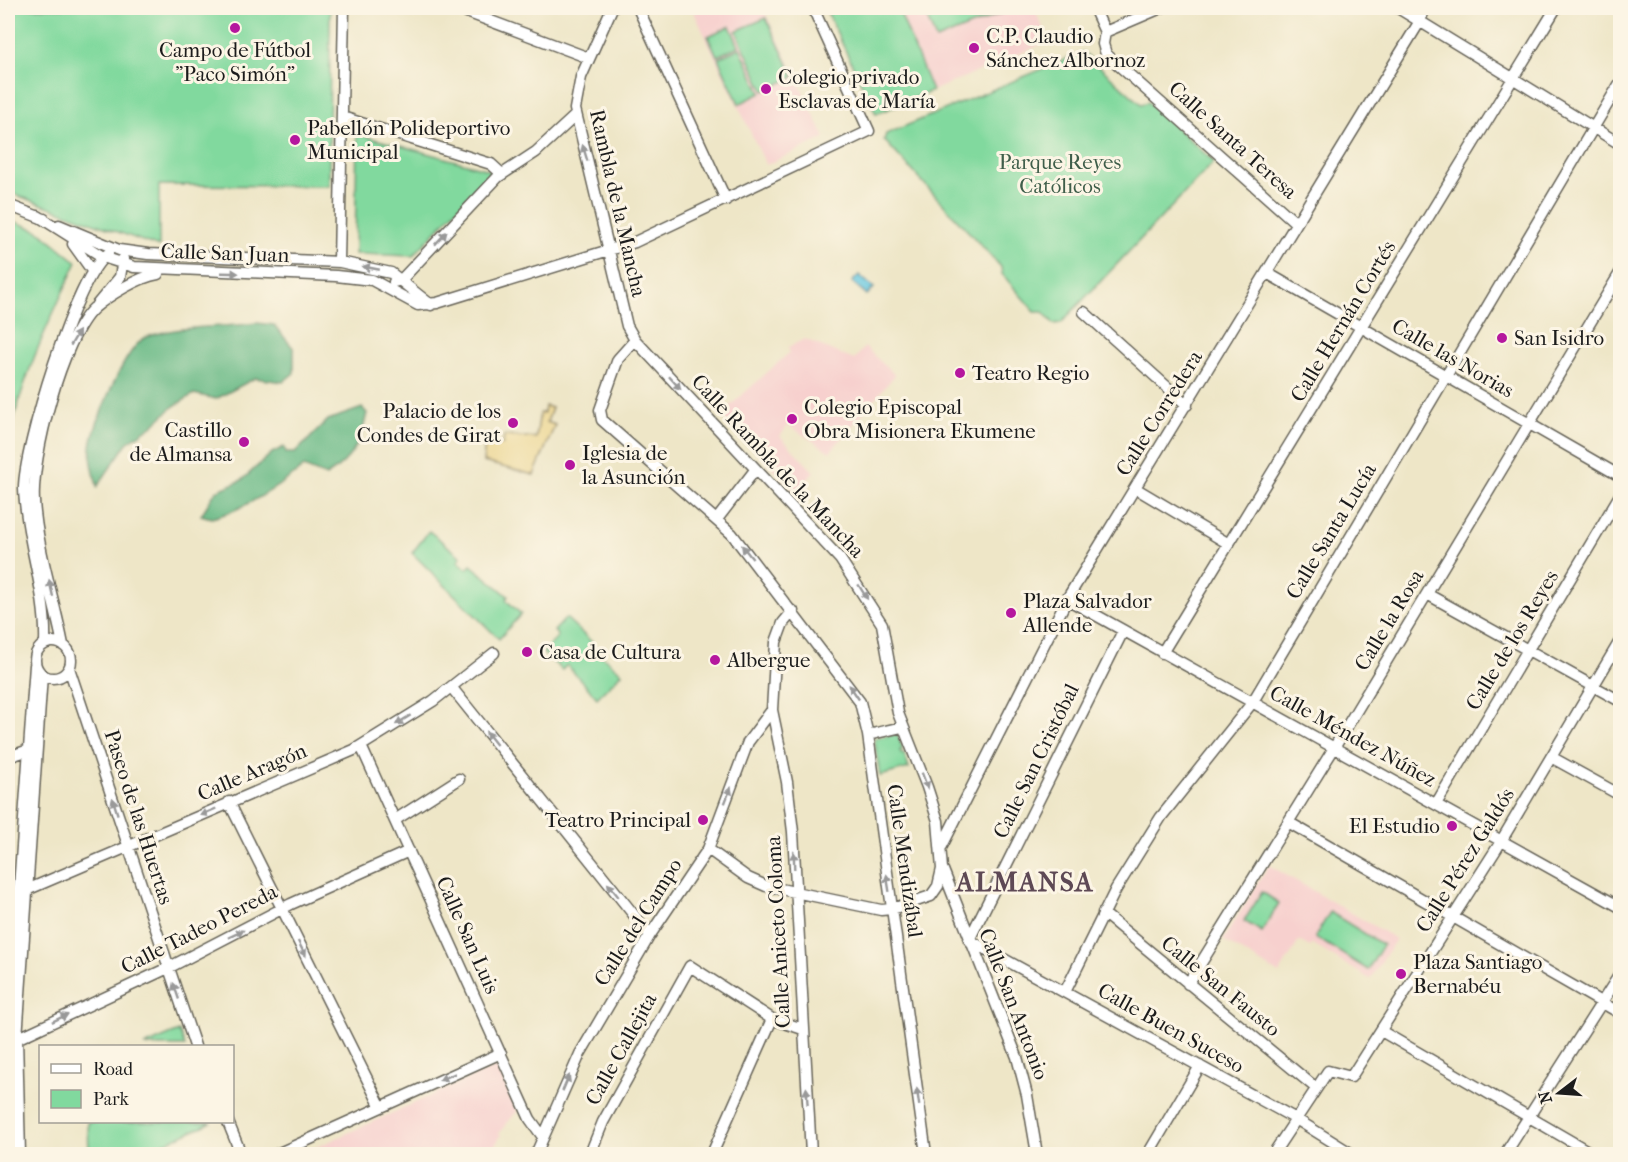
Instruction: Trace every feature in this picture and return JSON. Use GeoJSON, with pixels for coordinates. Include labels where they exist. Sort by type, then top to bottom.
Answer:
{"type":"FeatureCollection","features":[{"type":"Feature","properties":{"kind":"street"},"geometry":{"type":"LineString","coordinates":[[338,276],[346,270],[340,262],[344,8]]}},
{"type":"Feature","properties":{"kind":"street"},"geometry":{"type":"LineString","coordinates":[[456,8],[589,58]]}},
{"type":"Feature","properties":{"kind":"street","name":"Rambla de la Mancha"},"geometry":{"type":"LineString","coordinates":[[612,8],[578,88],[576,115],[611,250],[623,314],[635,340]]}},
{"type":"Feature","properties":{"kind":"street"},"geometry":{"type":"LineString","coordinates":[[638,8],[726,200]]}},
{"type":"Feature","properties":{"kind":"street"},"geometry":{"type":"LineString","coordinates":[[431,304],[611,250],[726,200],[869,131],[813,8]]}},
{"type":"Feature","properties":{"kind":"street","name":"Calle Santa Teresa"},"geometry":{"type":"LineString","coordinates":[[1094,8],[1105,32],[1103,44],[1106,54],[1296,223]]}},
{"type":"Feature","properties":{"kind":"street"},"geometry":{"type":"LineString","coordinates":[[1105,32],[1161,8]]}},
{"type":"Feature","properties":{"kind":"street"},"geometry":{"type":"LineString","coordinates":[[1398,8],[1620,144]]}},
{"type":"Feature","properties":{"kind":"street","name":"Calle Corredera"},"geometry":{"type":"LineString","coordinates":[[942,847],[1067,599],[1420,21],[1425,8]]}},
{"type":"Feature","properties":{"kind":"street","name":"Calle Hernán Cortés"},"geometry":{"type":"LineString","coordinates":[[1162,653],[1556,8]]}},
{"type":"Feature","properties":{"kind":"street","name":"Calle Santa Lucía"},"geometry":{"type":"LineString","coordinates":[[1065,992],[1103,913],[1161,817],[1251,703],[1620,83]]}},
{"type":"Feature","properties":{"kind":"street"},"geometry":{"type":"LineString","coordinates":[[401,280],[502,174],[536,152],[576,115]]}},
{"type":"Feature","properties":{"kind":"street"},"geometry":{"type":"LineString","coordinates":[[342,117],[491,164],[502,174]]}},
{"type":"Feature","properties":{"kind":"street"},"geometry":{"type":"LineString","coordinates":[[8,205],[38,216],[62,233],[79,249],[93,272]]}},
{"type":"Feature","properties":{"kind":"street","name":"Calle San Juan"},"geometry":{"type":"LineString","coordinates":[[38,216],[119,250],[148,254],[340,262],[385,271],[401,280],[431,304]]}},
{"type":"Feature","properties":{"kind":"street","name":"Calle San Juan"},"geometry":{"type":"LineString","coordinates":[[62,233],[118,263],[172,271],[338,276],[392,283],[401,280]]}},
{"type":"Feature","properties":{"kind":"street"},"geometry":{"type":"LineString","coordinates":[[42,675],[54,678],[69,668],[70,656],[63,645],[36,519],[34,477],[37,453],[71,343],[94,308],[120,277],[119,250],[103,257],[93,272],[60,342],[26,472],[25,507],[45,613],[45,643]]}},
{"type":"Feature","properties":{"kind":"street"},"geometry":{"type":"LineString","coordinates":[[94,308],[141,278],[172,271]]}},
{"type":"Feature","properties":{"kind":"street","name":"Calle las Norias"},"geometry":{"type":"LineString","coordinates":[[1267,273],[1620,477]]}},
{"type":"Feature","properties":{"kind":"street","name":"Calle la Rosa"},"geometry":{"type":"LineString","coordinates":[[1188,984],[1334,748],[1620,273]]}},
{"type":"Feature","properties":{"kind":"street","name":"Calle San Juan"},"geometry":{"type":"LineString","coordinates":[[372,280],[418,305],[431,304]]}},
{"type":"Feature","properties":{"kind":"street"},"geometry":{"type":"LineString","coordinates":[[1084,312],[1187,405]]}},
{"type":"Feature","properties":{"kind":"street","name":"Calle Rambla de la Mancha"},"geometry":{"type":"LineString","coordinates":[[635,340],[755,471],[840,559],[882,624],[902,728],[927,787],[942,847],[942,870]]}},
{"type":"Feature","properties":{"kind":"street","name":"Calle Mendizábal"},"geometry":{"type":"LineString","coordinates":[[635,340],[618,359],[600,410],[602,420],[717,518],[783,598],[858,698],[868,735],[926,1155]]}},
{"type":"Feature","properties":{"kind":"street"},"geometry":{"type":"LineString","coordinates":[[717,518],[755,471]]}},
{"type":"Feature","properties":{"kind":"street"},"geometry":{"type":"LineString","coordinates":[[1136,488],[1229,544]]}},
{"type":"Feature","properties":{"kind":"street","name":"Calle de los Reyes"},"geometry":{"type":"LineString","coordinates":[[1436,804],[1620,495]]}},
{"type":"Feature","properties":{"kind":"street"},"geometry":{"type":"LineString","coordinates":[[1427,594],[1620,701]]}},
{"type":"Feature","properties":{"kind":"street","name":"Calle Méndez Núñez"},"geometry":{"type":"LineString","coordinates":[[1067,599],[1620,907]]}},
{"type":"Feature","properties":{"kind":"street","name":"Calle Aniceto Coloma"},"geometry":{"type":"LineString","coordinates":[[793,612],[783,623],[776,642],[772,710],[790,809],[811,1155]]}},
{"type":"Feature","properties":{"kind":"street","name":"Calle San Cristóbal"},"geometry":{"type":"LineString","coordinates":[[969,940],[1123,631]]}},
{"type":"Feature","properties":{"kind":"street"},"geometry":{"type":"LineString","coordinates":[[24,891],[29,750],[36,652],[45,643],[57,642],[63,645]]}},
{"type":"Feature","properties":{"kind":"street","name":"Calle Pérez Galdós"},"geometry":{"type":"LineString","coordinates":[[1316,1088],[1328,1071],[1351,1077],[1501,840],[1620,642]]}},
{"type":"Feature","properties":{"kind":"street","name":"Calle Aragón"},"geometry":{"type":"LineString","coordinates":[[8,898],[361,746],[452,688],[494,653]]}},
{"type":"Feature","properties":{"kind":"street"},"geometry":{"type":"LineString","coordinates":[[10,1155],[10,1042],[42,675],[35,665]]}},
{"type":"Feature","properties":{"kind":"street","name":"Paseo de las Huertas"},"geometry":{"type":"LineString","coordinates":[[69,668],[88,718],[127,846],[194,1045]]}},
{"type":"Feature","properties":{"kind":"street"},"geometry":{"type":"LineString","coordinates":[[452,688],[650,935]]}},
{"type":"Feature","properties":{"kind":"street","name":"Calle del Campo"},"geometry":{"type":"LineString","coordinates":[[536,1155],[570,1072],[650,935],[708,849],[748,742],[772,710]]}},
{"type":"Feature","properties":{"kind":"street"},"geometry":{"type":"LineString","coordinates":[[868,735],[902,728]]}},
{"type":"Feature","properties":{"kind":"street","name":"Calle San Luis"},"geometry":{"type":"LineString","coordinates":[[361,746],[531,1119],[543,1137]]}},
{"type":"Feature","properties":{"kind":"street"},"geometry":{"type":"LineString","coordinates":[[8,757],[29,750]]}},
{"type":"Feature","properties":{"kind":"street"},"geometry":{"type":"LineString","coordinates":[[1551,757],[1620,795]]}},
{"type":"Feature","properties":{"kind":"street"},"geometry":{"type":"LineString","coordinates":[[395,820],[459,779]]}},
{"type":"Feature","properties":{"kind":"street"},"geometry":{"type":"LineString","coordinates":[[229,802],[381,1107]]}},
{"type":"Feature","properties":{"kind":"street"},"geometry":{"type":"LineString","coordinates":[[1288,822],[1620,1013]]}},
{"type":"Feature","properties":{"kind":"street"},"geometry":{"type":"LineString","coordinates":[[708,849],[748,878],[766,886],[795,894],[880,910],[892,909],[931,896],[938,886],[942,870]]}},
{"type":"Feature","properties":{"kind":"street","name":"Calle Tadeo Pereda"},"geometry":{"type":"LineString","coordinates":[[10,1042],[168,968],[283,911],[291,904],[409,851]]}},
{"type":"Feature","properties":{"kind":"street","name":"Calle San Antonio"},"geometry":{"type":"LineString","coordinates":[[942,870],[1017,1057],[1027,1095],[1037,1155]]}},
{"type":"Feature","properties":{"kind":"street","name":"Calle San Fausto"},"geometry":{"type":"LineString","coordinates":[[1103,913],[1316,1088]]}},
{"type":"Feature","properties":{"kind":"street","name":"Calle Buen Suceso"},"geometry":{"type":"LineString","coordinates":[[969,940],[1296,1119],[1352,1155]]}},
{"type":"Feature","properties":{"kind":"street","name":"Calle Callejita"},"geometry":{"type":"LineString","coordinates":[[590,1155],[603,1122],[690,966],[772,1019]]}},
{"type":"Feature","properties":{"kind":"street"},"geometry":{"type":"LineString","coordinates":[[1505,1155],[1620,974]]}},
{"type":"Feature","properties":{"kind":"street"},"geometry":{"type":"LineString","coordinates":[[712,1155],[772,1019],[802,1029]]}},
{"type":"Feature","properties":{"kind":"street"},"geometry":{"type":"LineString","coordinates":[[1381,1031],[1593,1155]]}},
{"type":"Feature","properties":{"kind":"street"},"geometry":{"type":"LineString","coordinates":[[10,1042],[20,1155]]}},
{"type":"Feature","properties":{"kind":"street"},"geometry":{"type":"LineString","coordinates":[[277,1155],[501,1053]]}},
{"type":"Feature","properties":{"kind":"street"},"geometry":{"type":"LineString","coordinates":[[1148,1155],[1200,1066]]}},
{"type":"Feature","properties":{"kind":"street"},"geometry":{"type":"LineString","coordinates":[[1273,1155],[1316,1088]]}},
{"type":"Feature","properties":{"kind":"street"},"geometry":{"type":"LineString","coordinates":[[228,1123],[242,1155]]}},
{"type":"Feature","properties":{"kind":"shaded area","name":"Colegio privado Esclavas de María"},"geometry":{"type":"Polygon","coordinates":[[[692,8],[763,8],[825,138],[766,165],[692,8]]]}},
{"type":"Feature","properties":{"kind":"shaded area","name":"C.P. Claudio Sánchez Albornoz"},"geometry":{"type":"Polygon","coordinates":[[[898,8],[1034,8],[1049,41],[932,91],[898,8]]]}},
{"type":"Feature","properties":{"kind":"shaded area","name":"Colegio Episcopal Obra Misionera Ekumene"},"geometry":{"type":"Polygon","coordinates":[[[805,339],[854,360],[865,347],[895,375],[830,452],[788,425],[780,436],[814,472],[796,493],[721,414],[790,352],[788,347],[805,339]]]}},
{"type":"Feature","properties":{"kind":"shaded area"},"geometry":{"type":"Polygon","coordinates":[[[1269,865],[1396,939],[1370,979],[1312,944],[1310,947],[1299,941],[1279,974],[1223,940],[1269,865]]]}},
{"type":"Feature","properties":{"kind":"shaded area"},"geometry":{"type":"Polygon","coordinates":[[[494,1067],[499,1070],[518,1110],[499,1133],[501,1135],[490,1154],[310,1154],[308,1151],[494,1067]]]}},
{"type":"Feature","properties":{"kind":"green space"},"geometry":{"type":"Polygon","coordinates":[[[8,8],[330,8],[329,186],[159,185],[159,247],[8,192],[8,8]]]}},
{"type":"Feature","properties":{"kind":"green space"},"geometry":{"type":"Polygon","coordinates":[[[825,8],[898,8],[932,91],[876,114],[825,8]]]}},
{"type":"Feature","properties":{"kind":"green space"},"geometry":{"type":"Polygon","coordinates":[[[930,8],[1014,8],[936,40],[924,10],[930,8]]]}},
{"type":"Feature","properties":{"kind":"green space"},"geometry":{"type":"Polygon","coordinates":[[[766,18],[794,77],[764,91],[736,31],[766,18]]]}},
{"type":"Feature","properties":{"kind":"green space"},"geometry":{"type":"Polygon","coordinates":[[[730,26],[739,46],[717,56],[708,36],[730,26]]]}},
{"type":"Feature","properties":{"kind":"green space"},"geometry":{"type":"Polygon","coordinates":[[[740,48],[761,93],[739,104],[718,58],[740,48]]]}},
{"type":"Feature","properties":{"kind":"green space","name":"Parque Reyes Católicos"},"geometry":{"type":"Polygon","coordinates":[[[1083,52],[1141,104],[1148,102],[1214,162],[1061,323],[1054,324],[1043,312],[1035,312],[1002,274],[1001,267],[884,140],[886,134],[1083,52]]]}},
{"type":"Feature","properties":{"kind":"green space"},"geometry":{"type":"Polygon","coordinates":[[[357,134],[492,171],[413,256],[355,254],[357,134]]]}},
{"type":"Feature","properties":{"kind":"green space"},"geometry":{"type":"Polygon","coordinates":[[[8,219],[39,231],[77,262],[27,376],[8,447],[8,219]]]}},
{"type":"Feature","properties":{"kind":"green space"},"geometry":{"type":"Polygon","coordinates":[[[257,323],[274,325],[294,349],[294,373],[283,382],[255,378],[216,399],[194,394],[174,406],[153,425],[127,443],[97,487],[91,456],[93,435],[112,386],[139,343],[147,337],[172,330],[257,323]]]}},
{"type":"Feature","properties":{"kind":"green space"},"geometry":{"type":"Polygon","coordinates":[[[362,408],[367,413],[362,433],[354,449],[343,463],[326,476],[304,467],[272,490],[247,504],[211,518],[201,515],[216,491],[242,480],[272,453],[284,447],[286,453],[295,453],[328,420],[362,408]]]}},
{"type":"Feature","properties":{"kind":"green space"},"geometry":{"type":"Polygon","coordinates":[[[429,531],[461,557],[458,561],[467,569],[471,565],[508,596],[506,600],[521,614],[499,639],[412,553],[429,531]]]}},
{"type":"Feature","properties":{"kind":"green space"},"geometry":{"type":"Polygon","coordinates":[[[566,618],[594,644],[592,647],[622,673],[597,698],[567,665],[562,670],[543,653],[558,636],[554,631],[566,618]]]}},
{"type":"Feature","properties":{"kind":"green space"},"geometry":{"type":"Polygon","coordinates":[[[897,734],[903,749],[900,750],[901,754],[904,754],[909,768],[880,776],[874,738],[897,734]]]}},
{"type":"Feature","properties":{"kind":"green space"},"geometry":{"type":"Polygon","coordinates":[[[1262,892],[1279,903],[1262,932],[1244,921],[1262,892]]]}},
{"type":"Feature","properties":{"kind":"green space"},"geometry":{"type":"Polygon","coordinates":[[[1330,912],[1383,945],[1368,970],[1315,937],[1330,912]]]}},
{"type":"Feature","properties":{"kind":"green space"},"geometry":{"type":"Polygon","coordinates":[[[179,1031],[185,1045],[146,1045],[179,1031]]]}},
{"type":"Feature","properties":{"kind":"green space"},"geometry":{"type":"Polygon","coordinates":[[[88,1123],[210,1123],[140,1154],[89,1154],[88,1123]]]}},
{"type":"Feature","properties":{"kind":"sand"},"geometry":{"type":"Polygon","coordinates":[[[545,406],[552,408],[547,422],[555,425],[534,475],[483,462],[485,443],[503,444],[504,436],[536,438],[540,413],[544,413],[545,406]]]}},
{"type":"Feature","properties":{"kind":"water"},"geometry":{"type":"Polygon","coordinates":[[[859,275],[874,288],[867,295],[852,282],[859,275]]]}},
{"type":"Feature","properties":{"kind":"place","name":"Campo de Fútbol \"Paco Simón\""},"geometry":{"type":"Point","coordinates":[235,28]}},
{"type":"Feature","properties":{"kind":"place","name":"C.P. Claudio Sánchez Albornoz"},"geometry":{"type":"Point","coordinates":[974,48]}},
{"type":"Feature","properties":{"kind":"place","name":"Colegio privado Esclavas de María"},"geometry":{"type":"Point","coordinates":[766,89]}},
{"type":"Feature","properties":{"kind":"place","name":"Pabellón Polideportivo Municipal"},"geometry":{"type":"Point","coordinates":[295,140]}},
{"type":"Feature","properties":{"kind":"place","name":"San Isidro"},"geometry":{"type":"Point","coordinates":[1502,338]}},
{"type":"Feature","properties":{"kind":"place","name":"Teatro Regio"},"geometry":{"type":"Point","coordinates":[960,373]}},
{"type":"Feature","properties":{"kind":"place","name":"Colegio Episcopal Obra Misionera Ekumene"},"geometry":{"type":"Point","coordinates":[792,419]}},
{"type":"Feature","properties":{"kind":"place","name":"Palacio de los Condes de Girat"},"geometry":{"type":"Point","coordinates":[513,423]}},
{"type":"Feature","properties":{"kind":"place","name":"Castillo de Almansa"},"geometry":{"type":"Point","coordinates":[244,442]}},
{"type":"Feature","properties":{"kind":"place","name":"Iglesia de la Asunción"},"geometry":{"type":"Point","coordinates":[570,465]}},
{"type":"Feature","properties":{"kind":"place","name":"Plaza Salvador Allende"},"geometry":{"type":"Point","coordinates":[1011,613]}},
{"type":"Feature","properties":{"kind":"place","name":"Casa de Cultura"},"geometry":{"type":"Point","coordinates":[527,652]}},
{"type":"Feature","properties":{"kind":"place","name":"Albergue"},"geometry":{"type":"Point","coordinates":[715,660]}},
{"type":"Feature","properties":{"kind":"place","name":"Teatro Principal"},"geometry":{"type":"Point","coordinates":[703,820]}},
{"type":"Feature","properties":{"kind":"place","name":"El Estudio"},"geometry":{"type":"Point","coordinates":[1452,826]}},
{"type":"Feature","properties":{"kind":"place","name":"Plaza Santiago Bernabéu"},"geometry":{"type":"Point","coordinates":[1401,974]}},
{"type":"Feature","properties":{"kind":"district","name":"ALMANSA"},"geometry":{"type":"Point","coordinates":[1025,882]}}]}
